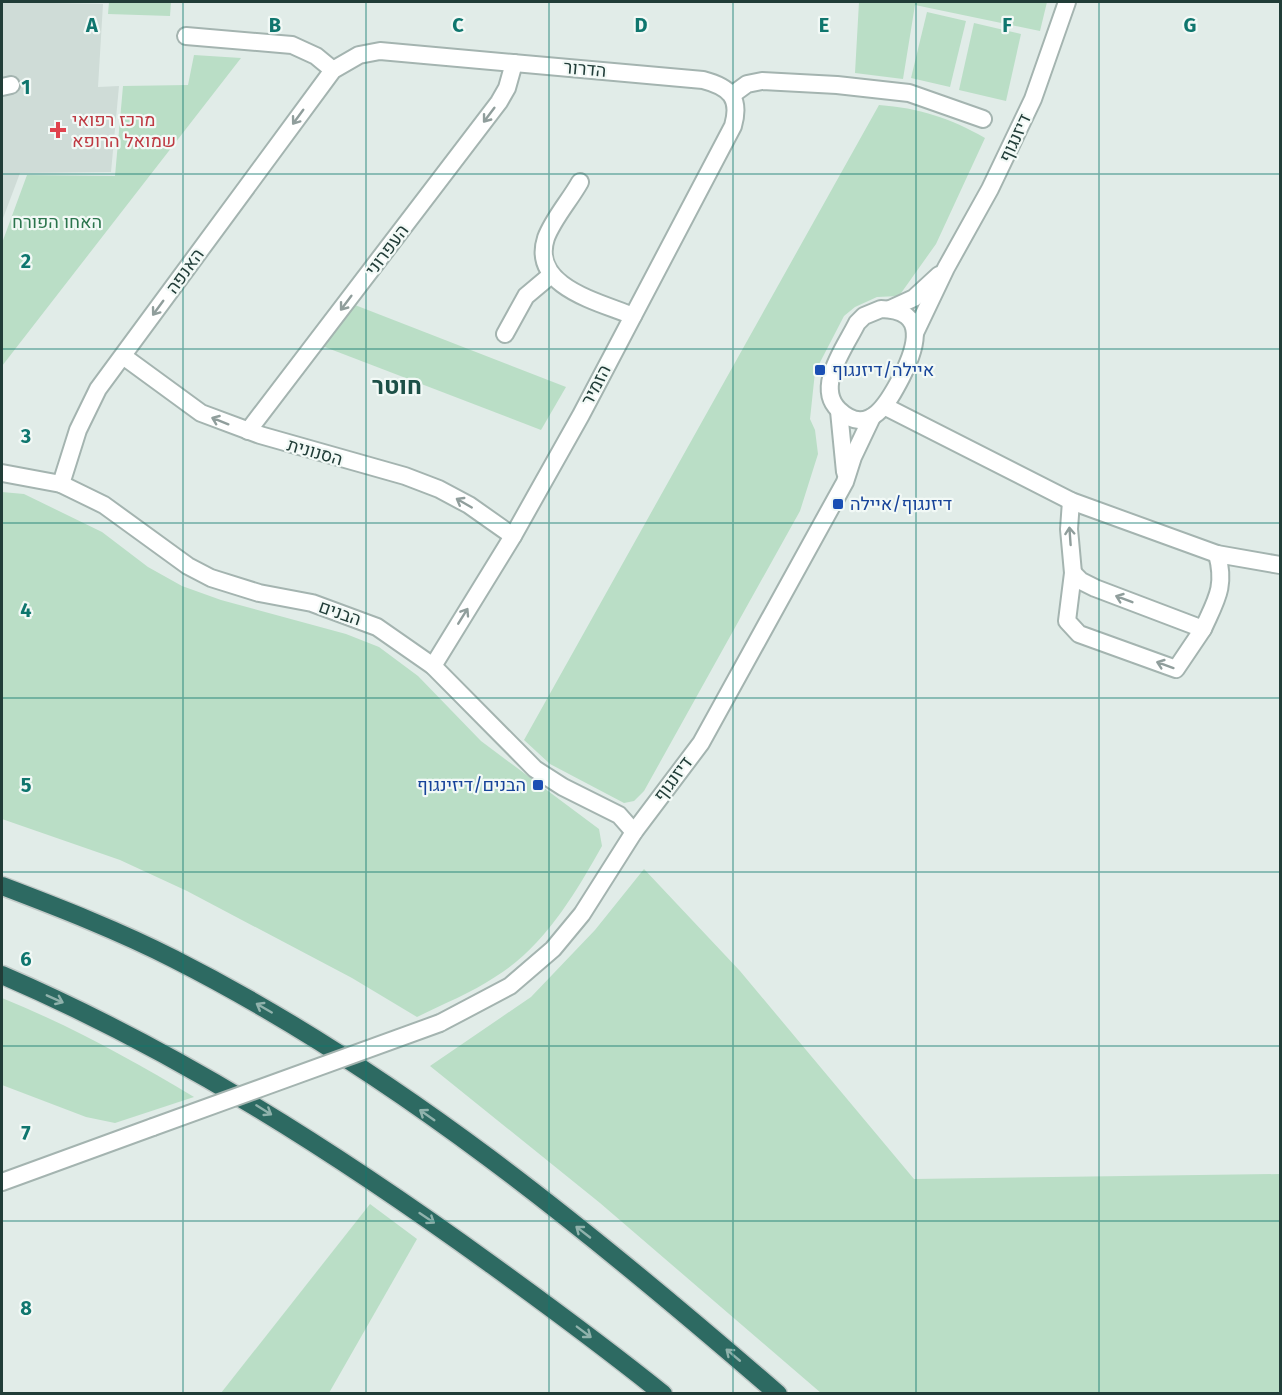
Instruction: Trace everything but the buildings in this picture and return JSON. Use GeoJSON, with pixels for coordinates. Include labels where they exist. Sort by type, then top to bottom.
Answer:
{"type":"FeatureCollection","features":[{"type":"Feature","properties":{"kind":"highway"},"geometry":{"type":"LineString","coordinates":[[2,886],[62,909],[173,958],[297,1027],[352,1062],[554,1209],[778,1394]]}},
{"type":"Feature","properties":{"kind":"highway"},"geometry":{"type":"LineString","coordinates":[[2,975],[130,1035],[291,1127],[436,1224],[589,1335],[663,1394]]}},
{"type":"Feature","properties":{"kind":"street","name":"דיזנגוף"},"geometry":{"type":"LineString","coordinates":[[915,333],[946,268],[990,189],[1033,99],[1067,2]]}},
{"type":"Feature","properties":{"kind":"street"},"geometry":{"type":"LineString","coordinates":[[186,36],[292,45],[311,52],[333,70]]}},
{"type":"Feature","properties":{"kind":"street","name":"הדרור"},"geometry":{"type":"LineString","coordinates":[[333,70],[359,55],[380,51],[703,80],[718,84],[732,95]]}},
{"type":"Feature","properties":{"kind":"street","name":"העפרוני"},"geometry":{"type":"LineString","coordinates":[[248,431],[500,102],[507,88],[514,63]]}},
{"type":"Feature","properties":{"kind":"street","name":"האנפה"},"geometry":{"type":"LineString","coordinates":[[61,484],[78,430],[98,389],[333,70]]}},
{"type":"Feature","properties":{"kind":"street"},"geometry":{"type":"LineString","coordinates":[[732,95],[747,84],[762,81],[837,85],[909,93],[983,119]]}},
{"type":"Feature","properties":{"kind":"street","name":"הזמיר"},"geometry":{"type":"LineString","coordinates":[[433,666],[513,536],[733,126],[737,111],[732,95]]}},
{"type":"Feature","properties":{"kind":"street"},"geometry":{"type":"LineString","coordinates":[[580,182],[546,237],[545,262],[551,274],[562,286],[633,316]]}},
{"type":"Feature","properties":{"kind":"street","name":"דיזנגוף"},"geometry":{"type":"LineString","coordinates":[[890,309],[914,298],[946,268]]}},
{"type":"Feature","properties":{"kind":"street"},"geometry":{"type":"LineString","coordinates":[[505,334],[526,296],[551,274]]}},
{"type":"Feature","properties":{"kind":"street"},"geometry":{"type":"LineString","coordinates":[[839,411],[855,418],[872,417],[886,407],[914,352],[915,333],[906,317],[890,309],[872,311],[857,323],[830,379],[830,396],[839,411],[845,482]]}},
{"type":"Feature","properties":{"kind":"street","name":"הסנונית"},"geometry":{"type":"LineString","coordinates":[[123,356],[201,413],[248,431],[405,476],[439,489],[469,505],[513,536]]}},
{"type":"Feature","properties":{"kind":"street"},"geometry":{"type":"LineString","coordinates":[[886,407],[1071,501],[1217,554],[1281,566]]}},
{"type":"Feature","properties":{"kind":"street","name":"דיזנגוף"},"geometry":{"type":"LineString","coordinates":[[2,1182],[440,1023],[510,986],[553,949],[582,914],[634,832],[701,743],[845,482],[853,457],[872,417]]}},
{"type":"Feature","properties":{"kind":"street","name":"הבנים"},"geometry":{"type":"LineString","coordinates":[[2,473],[61,484],[104,505],[188,566],[211,578],[242,589],[312,603],[377,627],[433,666],[535,769],[562,787],[619,815],[634,832]]}},
{"type":"Feature","properties":{"kind":"street"},"geometry":{"type":"LineString","coordinates":[[1071,501],[1069,529],[1073,573],[1067,621],[1079,634],[1176,669],[1203,629],[1221,590],[1222,573],[1217,554]]}},
{"type":"Feature","properties":{"kind":"street"},"geometry":{"type":"LineString","coordinates":[[1073,573],[1081,581],[1095,588],[1203,629]]}},
{"type":"Feature","properties":{"kind":"shaded area","name":"מרכז רפואי שמואל הרופא"},"geometry":{"type":"Polygon","coordinates":[[[2,2],[103,4],[98,87],[119,86],[111,172],[20,173],[2,221],[2,2]]]}},
{"type":"Feature","properties":{"kind":"green space"},"geometry":{"type":"Polygon","coordinates":[[[109,2],[171,2],[170,16],[108,14],[109,2]]]}},
{"type":"Feature","properties":{"kind":"green space"},"geometry":{"type":"Polygon","coordinates":[[[859,2],[1047,2],[1040,31],[915,5],[903,79],[855,73],[859,2]]]}},
{"type":"Feature","properties":{"kind":"green space"},"geometry":{"type":"Polygon","coordinates":[[[927,12],[966,21],[950,87],[911,78],[927,12]]]}},
{"type":"Feature","properties":{"kind":"green space"},"geometry":{"type":"Polygon","coordinates":[[[974,23],[1021,34],[1006,101],[959,90],[974,23]]]}},
{"type":"Feature","properties":{"kind":"green space","name":"האחו הפורח"},"geometry":{"type":"Polygon","coordinates":[[[194,55],[241,58],[2,366],[2,243],[27,175],[115,176],[123,86],[188,85],[194,55]]]}},
{"type":"Feature","properties":{"kind":"green space"},"geometry":{"type":"Polygon","coordinates":[[[879,105],[934,115],[985,138],[936,244],[899,296],[877,297],[855,307],[844,316],[815,372],[810,419],[815,430],[818,454],[800,511],[644,791],[634,801],[624,803],[550,764],[524,740],[879,105]]]}},
{"type":"Feature","properties":{"kind":"green space"},"geometry":{"type":"Polygon","coordinates":[[[355,305],[566,387],[541,430],[317,344],[355,305]]]}},
{"type":"Feature","properties":{"kind":"green space"},"geometry":{"type":"Polygon","coordinates":[[[2,492],[24,494],[102,532],[148,567],[182,586],[221,600],[346,634],[379,647],[418,676],[481,741],[599,829],[602,846],[557,918],[529,951],[513,965],[476,988],[417,1017],[352,978],[187,891],[120,860],[2,819],[2,492]]]}},
{"type":"Feature","properties":{"kind":"green space"},"geometry":{"type":"Polygon","coordinates":[[[644,869],[740,971],[914,1179],[1280,1174],[1280,1393],[821,1393],[600,1203],[430,1066],[531,997],[595,930],[644,869]]]}},
{"type":"Feature","properties":{"kind":"green space"},"geometry":{"type":"Polygon","coordinates":[[[2,998],[100,1044],[194,1097],[115,1123],[86,1117],[2,1085],[2,998]]]}},
{"type":"Feature","properties":{"kind":"green space"},"geometry":{"type":"Polygon","coordinates":[[[370,1204],[417,1239],[329,1393],[221,1393],[370,1204]]]}},
{"type":"Feature","properties":{"kind":"place","name":"מרכז רפואי שמואל הרופא"},"geometry":{"type":"Point","coordinates":[58,130]}},
{"type":"Feature","properties":{"kind":"place","name":"איילה/דיזנגוף"},"geometry":{"type":"Point","coordinates":[820,370]}},
{"type":"Feature","properties":{"kind":"place","name":"דיזנגוף/איילה"},"geometry":{"type":"Point","coordinates":[838,504]}},
{"type":"Feature","properties":{"kind":"place","name":"הבנים/דיזינגוף"},"geometry":{"type":"Point","coordinates":[538,785]}},
{"type":"Feature","properties":{"kind":"district","name":"חוטר"},"geometry":{"type":"Point","coordinates":[397,386]}}]}
